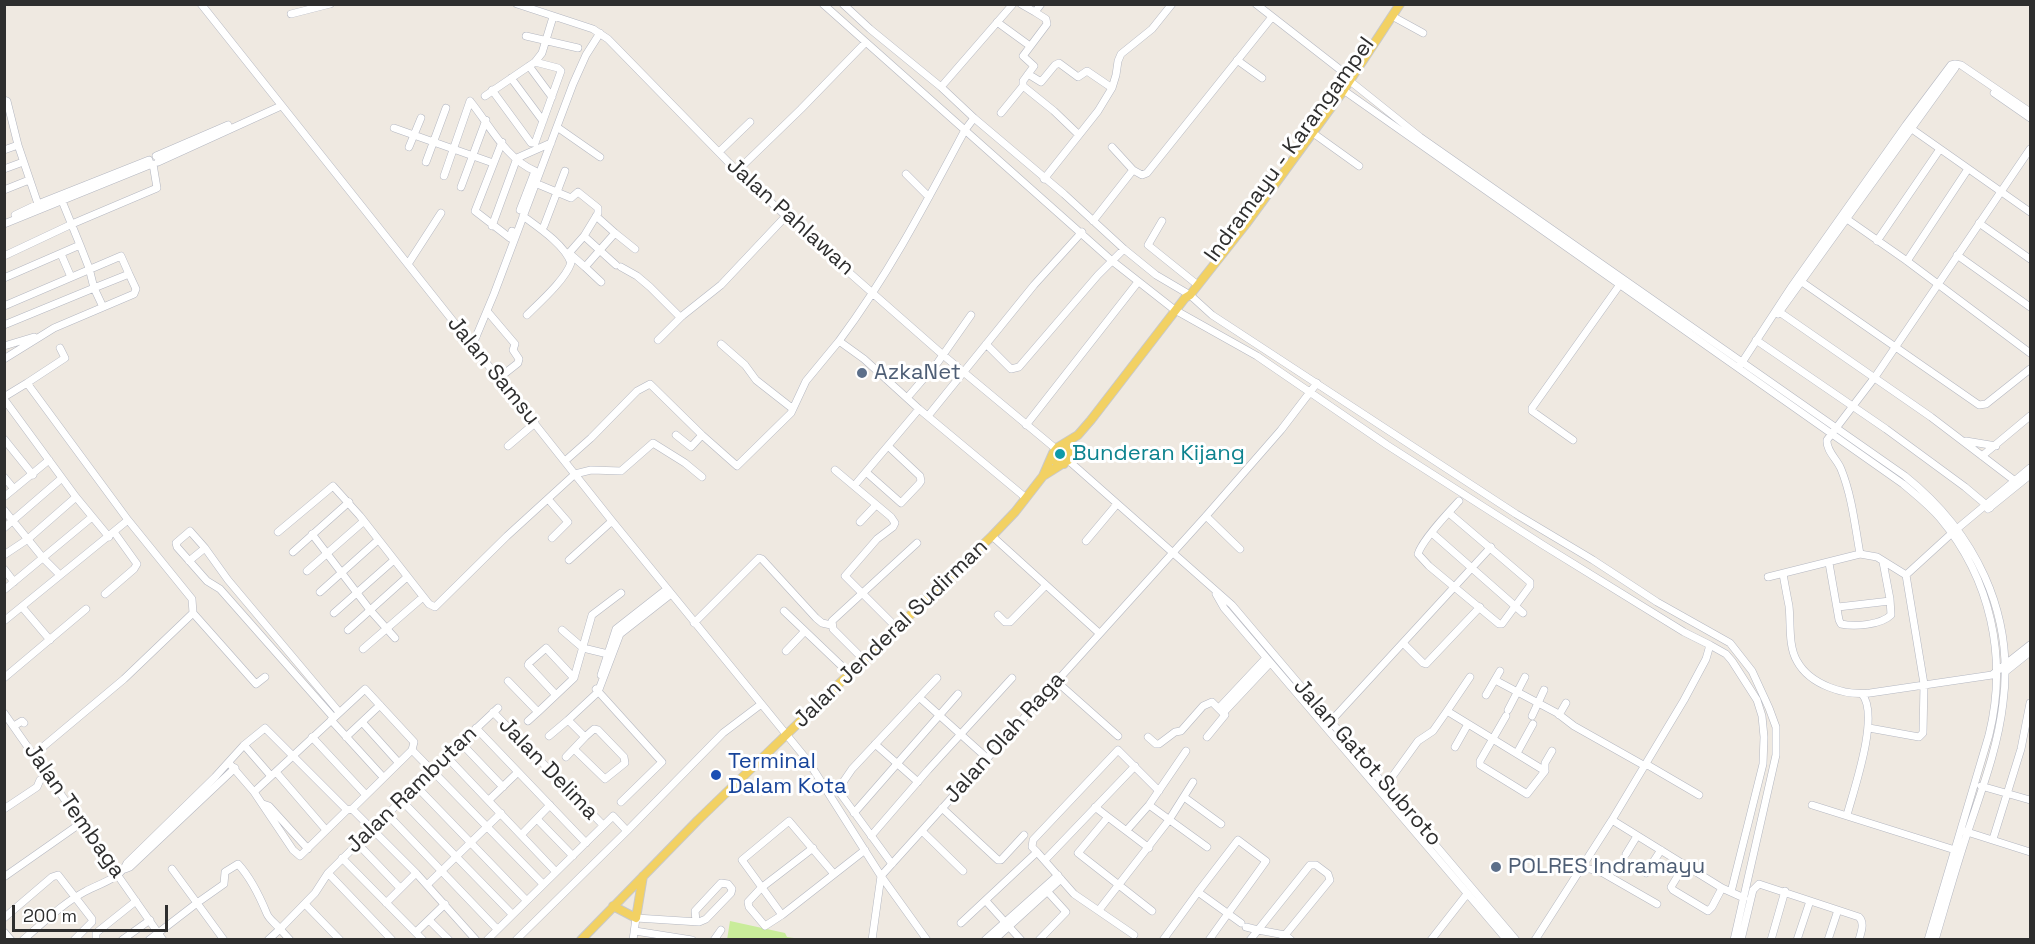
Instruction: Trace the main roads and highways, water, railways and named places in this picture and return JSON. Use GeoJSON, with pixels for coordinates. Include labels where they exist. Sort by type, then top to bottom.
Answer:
{"type":"FeatureCollection","features":[{"type":"Feature","properties":{"kind":"main road","name":"Indramayu - Karangampel"},"geometry":{"type":"LineString","coordinates":[[1078,435],[1233,240],[1312,133],[1345,84],[1393,4]]}},
{"type":"Feature","properties":{"kind":"main road"},"geometry":{"type":"LineString","coordinates":[[1345,84],[1400,4]]}},
{"type":"Feature","properties":{"kind":"main road","name":"Indramayu - Karangampel"},"geometry":{"type":"LineString","coordinates":[[1187,295],[1194,282],[1345,84]]}},
{"type":"Feature","properties":{"kind":"main road"},"geometry":{"type":"LineString","coordinates":[[1043,476],[1056,449],[1078,435]]}},
{"type":"Feature","properties":{"kind":"main road"},"geometry":{"type":"LineString","coordinates":[[1043,476],[1068,461],[1078,435]]}},
{"type":"Feature","properties":{"kind":"main road"},"geometry":{"type":"LineString","coordinates":[[1056,449],[1055,462],[1068,461]]}},
{"type":"Feature","properties":{"kind":"main road"},"geometry":{"type":"LineString","coordinates":[[1056,449],[1069,449],[1068,461]]}},
{"type":"Feature","properties":{"kind":"main road","name":"Jalan Jenderal Sudirman"},"geometry":{"type":"LineString","coordinates":[[581,939],[992,536],[1043,476]]}},
{"type":"Feature","properties":{"kind":"main road"},"geometry":{"type":"LineString","coordinates":[[613,906],[636,918],[643,876]]}},
{"type":"Feature","properties":{"kind":"place","name":"AzkaNet"},"geometry":{"type":"Point","coordinates":[862,373]}},
{"type":"Feature","properties":{"kind":"place","name":"Bunderan Kijang"},"geometry":{"type":"Point","coordinates":[1060,454]}},
{"type":"Feature","properties":{"kind":"place","name":"Terminal Dalam Kota"},"geometry":{"type":"Point","coordinates":[716,775]}},
{"type":"Feature","properties":{"kind":"place","name":"POLRES Indramayu"},"geometry":{"type":"Point","coordinates":[1496,867]}}]}
